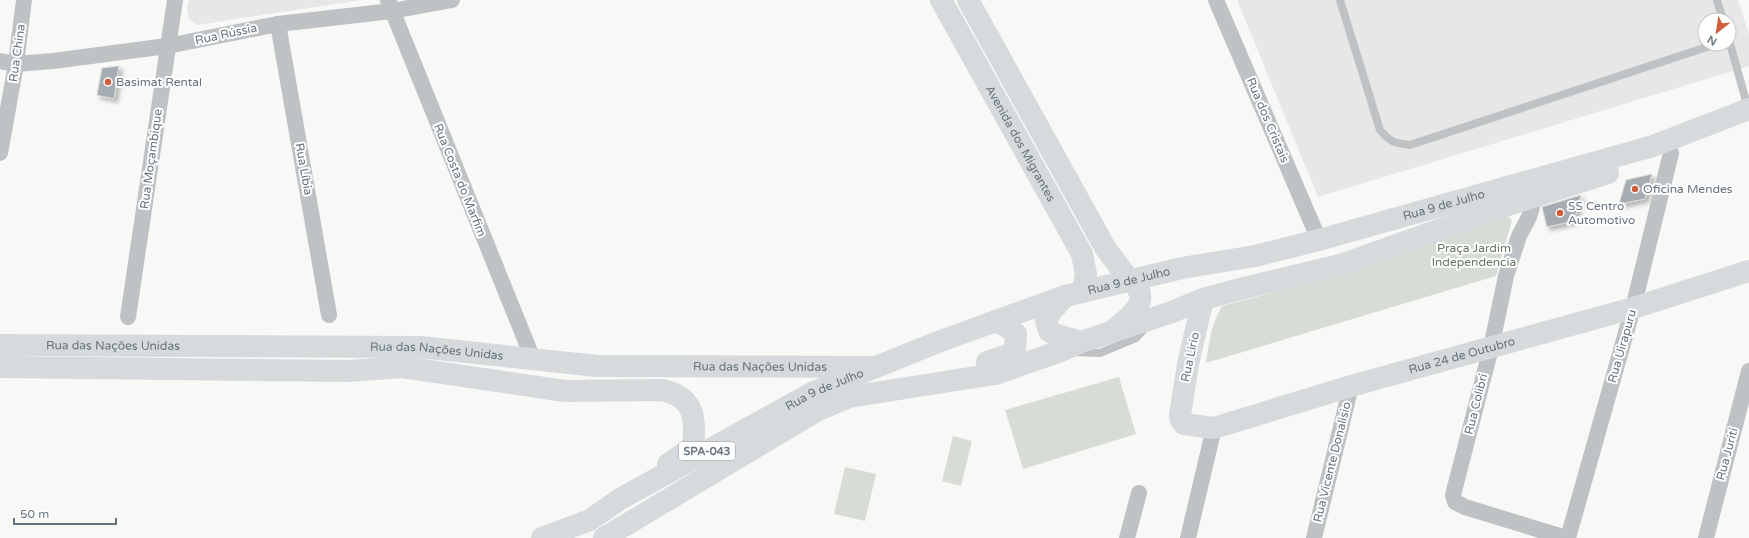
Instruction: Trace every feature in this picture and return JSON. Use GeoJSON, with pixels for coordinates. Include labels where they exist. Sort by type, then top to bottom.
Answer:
{"type":"FeatureCollection","features":[{"type":"Feature","properties":{"kind":"main road","name":"Avenida dos Migrantes"},"geometry":{"type":"LineString","coordinates":[[941,0],[1082,254],[1086,274],[1074,294]]}},
{"type":"Feature","properties":{"kind":"main road","name":"Avenida dos Migrantes"},"geometry":{"type":"LineString","coordinates":[[962,0],[973,21],[987,33]]}},
{"type":"Feature","properties":{"kind":"main road","name":"Avenida dos Migrantes"},"geometry":{"type":"LineString","coordinates":[[968,0],[1106,248],[1130,281],[1136,286],[1140,301],[1136,312],[1111,333]]}},
{"type":"Feature","properties":{"kind":"main road","name":"Rua 9 de Julho"},"geometry":{"type":"LineString","coordinates":[[542,538],[590,520],[620,499],[814,392],[874,367],[996,321],[1074,294],[1182,268],[1255,256],[1506,196],[1535,196],[1671,153],[1749,114]]}},
{"type":"Feature","properties":{"kind":"main road","name":"Rua 9 de Julho"},"geometry":{"type":"LineString","coordinates":[[604,538],[818,410],[849,397],[995,374],[1081,342],[1152,319],[1203,299],[1340,265],[1506,196],[1749,114]]}},
{"type":"Feature","properties":{"kind":"main road"},"geometry":{"type":"LineString","coordinates":[[1248,287],[1258,277],[1283,270],[1307,260],[1321,247],[1319,240]]}},
{"type":"Feature","properties":{"kind":"main road","name":"Rua 24 de Outubro"},"geometry":{"type":"LineString","coordinates":[[1180,415],[1184,424],[1214,428],[1351,386],[1633,308],[1749,271]]}},
{"type":"Feature","properties":{"kind":"main road"},"geometry":{"type":"LineString","coordinates":[[1074,294],[1050,313],[1046,321],[1050,331],[1054,334],[1081,342]]}},
{"type":"Feature","properties":{"kind":"main road","name":"Rua Lirio"},"geometry":{"type":"LineString","coordinates":[[1180,415],[1188,364],[1203,299]]}},
{"type":"Feature","properties":{"kind":"main road"},"geometry":{"type":"LineString","coordinates":[[849,397],[871,384],[962,370],[1008,355],[1015,350],[1016,334],[1010,328],[996,321]]}},
{"type":"Feature","properties":{"kind":"main road","name":"Rua das Nações Unidas"},"geometry":{"type":"LineString","coordinates":[[0,345],[420,347],[597,366],[874,367]]}},
{"type":"Feature","properties":{"kind":"main road","name":"Rua das Nações Unidas"},"geometry":{"type":"LineString","coordinates":[[0,367],[349,371],[402,367],[565,391],[663,390],[675,393],[687,403],[694,415],[695,427],[693,447],[620,499]]}},
{"type":"Feature","properties":{"kind":"street","name":"Rua China"},"geometry":{"type":"LineString","coordinates":[[0,153],[16,64],[24,0]]}},
{"type":"Feature","properties":{"kind":"street","name":"Rua Moçambique"},"geometry":{"type":"LineString","coordinates":[[128,317],[175,0]]}},
{"type":"Feature","properties":{"kind":"street","name":"Rua Rússia"},"geometry":{"type":"LineString","coordinates":[[0,61],[16,64],[167,46],[278,24],[390,5],[452,0]]}},
{"type":"Feature","properties":{"kind":"street","name":"Rua dos Cristais"},"geometry":{"type":"LineString","coordinates":[[1216,0],[1319,240]]}},
{"type":"Feature","properties":{"kind":"street","name":"Rua Costa do Marfim"},"geometry":{"type":"LineString","coordinates":[[390,5],[533,359]]}},
{"type":"Feature","properties":{"kind":"street","name":"Rua Líbia"},"geometry":{"type":"LineString","coordinates":[[278,24],[329,315]]}},
{"type":"Feature","properties":{"kind":"street","name":"Rua Uirapuru"},"geometry":{"type":"LineString","coordinates":[[1567,538],[1633,308],[1671,153]]}},
{"type":"Feature","properties":{"kind":"street","name":"Rua Colibri"},"geometry":{"type":"LineString","coordinates":[[1506,196],[1518,217],[1519,236]]}},
{"type":"Feature","properties":{"kind":"street","name":"Rua Colibri"},"geometry":{"type":"LineString","coordinates":[[1535,196],[1529,217],[1519,236],[1506,276],[1491,348],[1453,495],[1455,502],[1465,507],[1567,538]]}},
{"type":"Feature","properties":{"kind":"street","name":"Rua Juriti"},"geometry":{"type":"LineString","coordinates":[[1706,538],[1749,371]]}},
{"type":"Feature","properties":{"kind":"street","name":"Rua Vicente Donalisio"},"geometry":{"type":"LineString","coordinates":[[1314,538],[1351,386]]}},
{"type":"Feature","properties":{"kind":"street"},"geometry":{"type":"LineString","coordinates":[[1188,538],[1214,428]]}},
{"type":"Feature","properties":{"kind":"street"},"geometry":{"type":"LineString","coordinates":[[1127,538],[1139,493]]}},
{"type":"Feature","properties":{"kind":"lane"},"geometry":{"type":"LineString","coordinates":[[1340,0],[1380,130],[1388,140],[1397,144],[1410,145],[1697,50]]}},
{"type":"Feature","properties":{"kind":"lane"},"geometry":{"type":"LineString","coordinates":[[1717,0],[1721,12]]}},
{"type":"Feature","properties":{"kind":"lane"},"geometry":{"type":"LineString","coordinates":[[1732,52],[1749,114]]}},
{"type":"Feature","properties":{"kind":"lane"},"geometry":{"type":"LineString","coordinates":[[1060,351],[1100,353],[1136,338],[1152,319]]}},
{"type":"Feature","properties":{"kind":"shaded area"},"geometry":{"type":"Polygon","coordinates":[[[189,0],[362,0],[197,25],[189,19],[187,8],[189,0]]]}},
{"type":"Feature","properties":{"kind":"shaded area"},"geometry":{"type":"Polygon","coordinates":[[[1237,0],[1738,0],[1749,34],[1749,66],[1318,197],[1237,0]]]}},
{"type":"Feature","properties":{"kind":"green space","name":"Praça Jardim Independencia"},"geometry":{"type":"Polygon","coordinates":[[[1507,215],[1512,221],[1496,276],[1206,363],[1209,341],[1215,320],[1222,306],[1350,272],[1507,215]]]}},
{"type":"Feature","properties":{"kind":"green space"},"geometry":{"type":"Polygon","coordinates":[[[1119,377],[1136,434],[1023,469],[1005,410],[1119,377]]]}},
{"type":"Feature","properties":{"kind":"green space"},"geometry":{"type":"Polygon","coordinates":[[[953,436],[972,441],[961,486],[942,481],[953,436]]]}},
{"type":"Feature","properties":{"kind":"green space"},"geometry":{"type":"Polygon","coordinates":[[[845,467],[876,474],[865,521],[834,514],[845,467]]]}},
{"type":"Feature","properties":{"kind":"building","name":"Basimat Rental"},"geometry":{"type":"Polygon","coordinates":[[[119,66],[114,99],[97,95],[102,68],[119,66]]]}},
{"type":"Feature","properties":{"kind":"building","name":"Oficina Mendes"},"geometry":{"type":"Polygon","coordinates":[[[1652,174],[1645,199],[1619,204],[1626,180],[1652,174]]]}},
{"type":"Feature","properties":{"kind":"building","name":"SS Centro Automotivo"},"geometry":{"type":"Polygon","coordinates":[[[1581,195],[1574,221],[1547,227],[1542,207],[1581,195]]]}},
{"type":"Feature","properties":{"kind":"place","name":"Basimat Rental"},"geometry":{"type":"Point","coordinates":[108,82]}},
{"type":"Feature","properties":{"kind":"place","name":"Oficina Mendes"},"geometry":{"type":"Point","coordinates":[1635,189]}},
{"type":"Feature","properties":{"kind":"place","name":"SS Centro Automotivo"},"geometry":{"type":"Point","coordinates":[1560,213]}}]}
